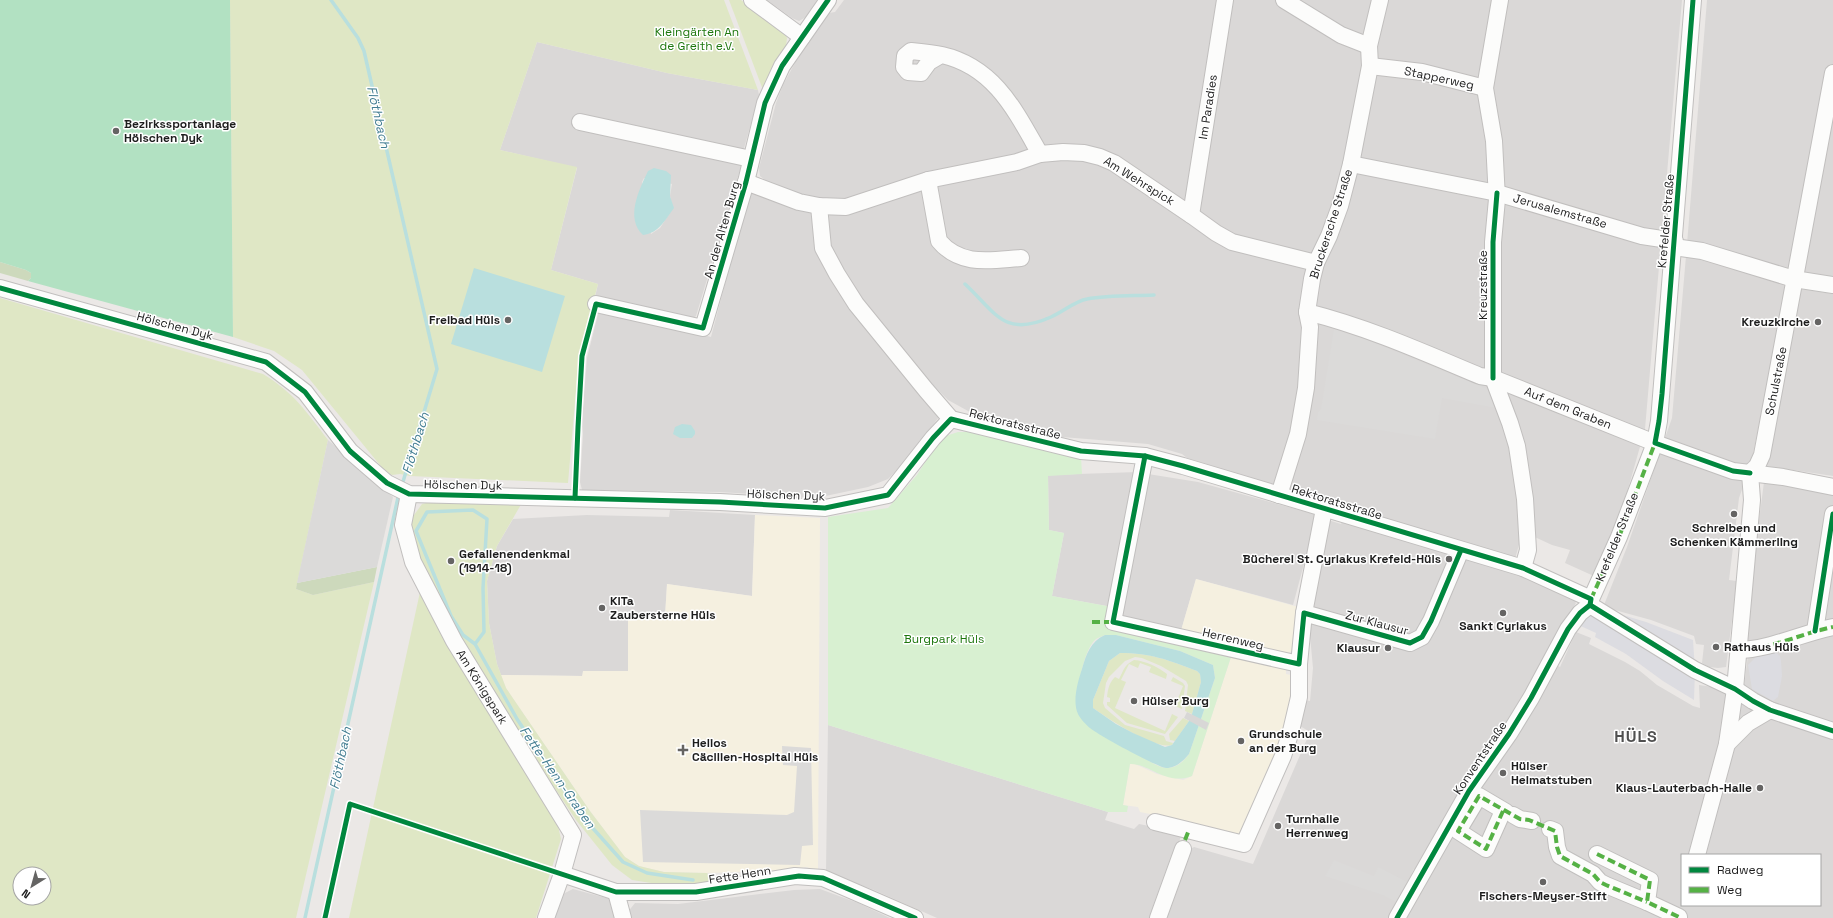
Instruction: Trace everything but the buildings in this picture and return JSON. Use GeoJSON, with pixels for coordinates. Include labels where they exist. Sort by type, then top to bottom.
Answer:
{"type":"FeatureCollection","features":[{"type":"Feature","properties":{"kind":"street"},"geometry":{"type":"LineString","coordinates":[[752,0],[802,37]]}},
{"type":"Feature","properties":{"kind":"street","name":"An der Alten Burg"},"geometry":{"type":"LineString","coordinates":[[596,304],[703,328],[746,182],[764,103],[782,66],[828,0]]}},
{"type":"Feature","properties":{"kind":"street","name":"Im Paradies"},"geometry":{"type":"LineString","coordinates":[[1191,215],[1225,0]]}},
{"type":"Feature","properties":{"kind":"street"},"geometry":{"type":"LineString","coordinates":[[1284,0],[1341,35],[1369,46]]}},
{"type":"Feature","properties":{"kind":"street","name":"Bruckersche Straße"},"geometry":{"type":"LineString","coordinates":[[1279,495],[1298,434],[1306,388],[1310,327],[1307,312],[1312,280],[1316,263],[1333,224],[1351,164],[1370,66],[1369,46],[1380,0]]}},
{"type":"Feature","properties":{"kind":"street","name":"Kreuzstraße"},"geometry":{"type":"LineString","coordinates":[[1500,0],[1485,88],[1494,141],[1497,193],[1493,242],[1493,378],[1510,423],[1518,454],[1525,499],[1528,550],[1523,568]]}},
{"type":"Feature","properties":{"kind":"street","name":"Krefelder Straße"},"geometry":{"type":"LineString","coordinates":[[1590,602],[1618,537],[1655,443],[1660,414],[1693,0]]}},
{"type":"Feature","properties":{"kind":"street"},"geometry":{"type":"LineString","coordinates":[[941,55],[964,63],[980,72],[998,87],[1011,104],[1040,154]]}},
{"type":"Feature","properties":{"kind":"street","name":"Stapperweg"},"geometry":{"type":"LineString","coordinates":[[1370,66],[1422,72],[1485,88]]}},
{"type":"Feature","properties":{"kind":"street","name":"Schulstraße"},"geometry":{"type":"LineString","coordinates":[[1750,473],[1758,466],[1762,455],[1833,73]]}},
{"type":"Feature","properties":{"kind":"street"},"geometry":{"type":"LineString","coordinates":[[580,122],[751,159]]}},
{"type":"Feature","properties":{"kind":"street","name":"Am Wehrspick"},"geometry":{"type":"LineString","coordinates":[[746,182],[799,202],[819,206],[846,207],[928,180],[1017,162],[1040,154],[1063,152],[1084,153],[1100,157],[1114,163],[1216,233],[1232,242],[1316,263]]}},
{"type":"Feature","properties":{"kind":"street","name":"Jerusalemstraße"},"geometry":{"type":"LineString","coordinates":[[1351,164],[1497,193],[1642,236],[1702,251],[1794,280],[1833,285]]}},
{"type":"Feature","properties":{"kind":"street"},"geometry":{"type":"LineString","coordinates":[[928,180],[939,241],[943,246],[968,260],[978,262],[1021,258]]}},
{"type":"Feature","properties":{"kind":"street","name":"Rektoratsstraße"},"geometry":{"type":"LineString","coordinates":[[819,206],[823,248],[837,274],[856,304],[951,419],[1081,451],[1145,456],[1523,568],[1590,602],[1695,670],[1735,689],[1770,710],[1833,731]]}},
{"type":"Feature","properties":{"kind":"street","name":"Hölschen Dyk"},"geometry":{"type":"LineString","coordinates":[[0,288],[266,362],[305,392],[350,451],[393,487],[409,494],[713,502],[825,508],[888,495],[951,419]]}},
{"type":"Feature","properties":{"kind":"street","name":"Auf dem Graben"},"geometry":{"type":"LineString","coordinates":[[1307,312],[1360,327],[1480,376],[1493,378],[1655,443],[1733,471],[1833,487]]}},
{"type":"Feature","properties":{"kind":"street","name":"Herrenweg"},"geometry":{"type":"LineString","coordinates":[[1145,456],[1113,622],[1299,664]]}},
{"type":"Feature","properties":{"kind":"street"},"geometry":{"type":"LineString","coordinates":[[1697,854],[1727,744],[1735,689],[1752,500],[1750,473]]}},
{"type":"Feature","properties":{"kind":"street","name":"Am Königspark"},"geometry":{"type":"LineString","coordinates":[[409,494],[402,525],[413,562],[454,642],[573,835],[562,874],[546,918]]}},
{"type":"Feature","properties":{"kind":"street"},"geometry":{"type":"LineString","coordinates":[[1156,822],[1244,844],[1283,756],[1291,731],[1299,697],[1299,664],[1304,613],[1324,508]]}},
{"type":"Feature","properties":{"kind":"street"},"geometry":{"type":"LineString","coordinates":[[1815,631],[1833,514]]}},
{"type":"Feature","properties":{"kind":"street","name":"Zur Klausur"},"geometry":{"type":"LineString","coordinates":[[1304,613],[1410,643],[1422,637],[1432,621],[1461,550]]}},
{"type":"Feature","properties":{"kind":"street","name":"Konventstraße"},"geometry":{"type":"LineString","coordinates":[[1397,918],[1454,828],[1531,698],[1568,630],[1590,602]]}},
{"type":"Feature","properties":{"kind":"street"},"geometry":{"type":"LineString","coordinates":[[1738,650],[1751,650],[1833,627]]}},
{"type":"Feature","properties":{"kind":"street"},"geometry":{"type":"LineString","coordinates":[[1727,744],[1748,723],[1770,710]]}},
{"type":"Feature","properties":{"kind":"street"},"geometry":{"type":"LineString","coordinates":[[1474,794],[1520,819],[1532,821]]}},
{"type":"Feature","properties":{"kind":"street"},"geometry":{"type":"LineString","coordinates":[[1454,828],[1486,849],[1507,812]]}},
{"type":"Feature","properties":{"kind":"street"},"geometry":{"type":"LineString","coordinates":[[1550,829],[1555,831],[1560,856],[1593,874],[1606,886],[1680,913]]}},
{"type":"Feature","properties":{"kind":"street"},"geometry":{"type":"LineString","coordinates":[[1158,918],[1183,849]]}},
{"type":"Feature","properties":{"kind":"street"},"geometry":{"type":"LineString","coordinates":[[1597,854],[1650,880],[1647,902]]}},
{"type":"Feature","properties":{"kind":"street","name":"Fette Henn"},"geometry":{"type":"LineString","coordinates":[[562,874],[616,892],[696,892],[799,876],[823,878],[915,918]]}},
{"type":"Feature","properties":{"kind":"street"},"geometry":{"type":"LineString","coordinates":[[616,892],[623,918]]}},
{"type":"Feature","properties":{"kind":"shaded area"},"geometry":{"type":"Polygon","coordinates":[[[767,0],[819,0],[808,16],[799,21],[792,18],[767,0]]]}},
{"type":"Feature","properties":{"kind":"shaded area"},"geometry":{"type":"Polygon","coordinates":[[[844,0],[1682,0],[1645,429],[1615,535],[1596,577],[1565,563],[1570,550],[1552,545],[1520,530],[1520,541],[1515,559],[1250,480],[1187,458],[1182,454],[1148,444],[1038,435],[979,417],[948,400],[927,379],[873,316],[833,253],[827,232],[828,215],[833,212],[815,214],[815,247],[850,306],[890,355],[888,357],[939,417],[905,462],[888,479],[868,487],[816,498],[719,492],[582,490],[580,482],[583,434],[582,420],[587,358],[598,314],[604,309],[711,337],[749,193],[766,181],[760,176],[759,168],[776,103],[783,85],[802,50],[829,13],[835,12],[844,0]]]}},
{"type":"Feature","properties":{"kind":"shaded area"},"geometry":{"type":"Polygon","coordinates":[[[1707,0],[1833,0],[1833,278],[1804,273],[1687,244],[1707,0]]]}},
{"type":"Feature","properties":{"kind":"shaded area"},"geometry":{"type":"Polygon","coordinates":[[[537,42],[667,73],[758,90],[759,95],[741,159],[743,160],[696,316],[692,319],[595,297],[598,284],[551,270],[577,168],[500,150],[537,42]],[[644,178],[642,182],[651,234],[660,228],[673,208],[670,196],[672,184],[644,178]]]}},
{"type":"Feature","properties":{"kind":"shaded area"},"geometry":{"type":"Polygon","coordinates":[[[1686,256],[1702,257],[1787,283],[1751,464],[1739,498],[1729,580],[1737,581],[1726,667],[1718,668],[1709,667],[1702,663],[1704,645],[1696,644],[1694,636],[1651,620],[1611,609],[1604,605],[1627,547],[1672,418],[1686,256]]]}},
{"type":"Feature","properties":{"kind":"shaded area"},"geometry":{"type":"Polygon","coordinates":[[[1801,289],[1833,294],[1833,476],[1766,466],[1801,289]]]}},
{"type":"Feature","properties":{"kind":"shaded area"},"geometry":{"type":"Polygon","coordinates":[[[1334,329],[1360,337],[1490,390],[1497,408],[1442,398],[1435,439],[1317,420],[1318,412],[1321,409],[1334,329]]]}},
{"type":"Feature","properties":{"kind":"shaded area"},"geometry":{"type":"Polygon","coordinates":[[[328,440],[393,497],[377,567],[297,583],[328,440]]]}},
{"type":"Feature","properties":{"kind":"shaded area"},"geometry":{"type":"Polygon","coordinates":[[[1138,472],[1112,607],[1052,596],[1064,533],[1049,530],[1048,475],[1138,472]]]}},
{"type":"Feature","properties":{"kind":"shaded area"},"geometry":{"type":"Polygon","coordinates":[[[1148,474],[1198,482],[1317,515],[1293,605],[1196,579],[1180,634],[1120,620],[1148,474]]]}},
{"type":"Feature","properties":{"kind":"shaded area"},"geometry":{"type":"Polygon","coordinates":[[[1764,482],[1833,492],[1833,918],[1405,918],[1486,777],[1489,777],[1549,678],[1558,666],[1560,667],[1576,632],[1591,638],[1589,644],[1625,662],[1640,671],[1657,685],[1693,706],[1700,708],[1699,685],[1713,687],[1742,703],[1748,655],[1746,641],[1754,559],[1764,482]]]}},
{"type":"Feature","properties":{"kind":"shaded area"},"geometry":{"type":"Polygon","coordinates":[[[670,510],[755,515],[752,596],[667,584],[665,617],[628,617],[628,671],[583,671],[583,676],[501,675],[497,664],[489,623],[487,581],[497,546],[513,519],[587,515],[669,517],[670,510]]]}},
{"type":"Feature","properties":{"kind":"shaded area","name":"Helios Cäcilien-Hospital Hüls"},"geometry":{"type":"Polygon","coordinates":[[[755,515],[820,518],[818,870],[806,867],[795,870],[707,873],[664,872],[639,866],[625,857],[590,811],[506,688],[501,675],[582,676],[583,671],[628,671],[628,617],[665,617],[667,584],[752,596],[755,515]]]}},
{"type":"Feature","properties":{"kind":"shaded area"},"geometry":{"type":"Polygon","coordinates":[[[1328,520],[1341,524],[1342,522],[1546,580],[1569,592],[1576,603],[1501,739],[1495,736],[1415,870],[1414,869],[1390,918],[1165,918],[1187,851],[1194,847],[1253,864],[1310,732],[1300,726],[1305,700],[1310,701],[1313,668],[1309,625],[1328,520]]]}},
{"type":"Feature","properties":{"kind":"shaded area"},"geometry":{"type":"Polygon","coordinates":[[[1196,579],[1298,607],[1294,649],[1287,654],[1180,634],[1196,579]]]}},
{"type":"Feature","properties":{"kind":"shaded area"},"geometry":{"type":"Polygon","coordinates":[[[1593,606],[1646,622],[1693,640],[1695,670],[1694,700],[1663,681],[1626,654],[1595,637],[1596,633],[1574,623],[1593,606]]]}},
{"type":"Feature","properties":{"kind":"shaded area"},"geometry":{"type":"Polygon","coordinates":[[[1775,652],[1780,656],[1782,676],[1778,697],[1773,701],[1752,689],[1748,665],[1756,657],[1775,652]]]}},
{"type":"Feature","properties":{"kind":"shaded area","name":"Grundschule an der Burg"},"geometry":{"type":"Polygon","coordinates":[[[1231,657],[1266,665],[1270,662],[1286,668],[1286,674],[1291,675],[1295,681],[1286,722],[1242,835],[1238,836],[1140,812],[1138,807],[1123,805],[1130,764],[1135,764],[1157,774],[1183,780],[1192,776],[1231,657]]]}},
{"type":"Feature","properties":{"kind":"shaded area"},"geometry":{"type":"Polygon","coordinates":[[[828,725],[1108,812],[1105,820],[1134,829],[1139,824],[1154,827],[1181,836],[1153,918],[937,918],[874,890],[826,872],[828,725]]]}},
{"type":"Feature","properties":{"kind":"shaded area"},"geometry":{"type":"Polygon","coordinates":[[[782,746],[811,748],[813,845],[802,846],[800,865],[643,862],[640,810],[787,815],[794,812],[797,766],[783,765],[782,746]]]}},
{"type":"Feature","properties":{"kind":"shaded area"},"geometry":{"type":"Polygon","coordinates":[[[1334,860],[1374,876],[1378,867],[1407,882],[1397,902],[1383,895],[1325,876],[1334,860]]]}},
{"type":"Feature","properties":{"kind":"shaded area"},"geometry":{"type":"Polygon","coordinates":[[[573,889],[610,899],[616,918],[554,918],[561,895],[573,889]]]}},
{"type":"Feature","properties":{"kind":"shaded area"},"geometry":{"type":"Polygon","coordinates":[[[820,889],[858,903],[890,918],[629,918],[627,913],[635,903],[678,904],[794,890],[820,889]]]}},
{"type":"Feature","properties":{"kind":"green space","name":"Bezirkssportanlage Hölschen Dyk"},"geometry":{"type":"Polygon","coordinates":[[[0,0],[230,0],[233,337],[28,281],[31,278],[31,273],[0,262],[0,0]]]}},
{"type":"Feature","properties":{"kind":"green space","name":"Kleingärten An de Greith e.V."},"geometry":{"type":"Polygon","coordinates":[[[230,0],[724,0],[758,90],[667,73],[537,42],[500,150],[577,167],[551,270],[598,284],[579,355],[568,483],[410,476],[400,474],[392,475],[384,470],[302,370],[274,351],[233,337],[230,0]]]}},
{"type":"Feature","properties":{"kind":"green space"},"geometry":{"type":"Polygon","coordinates":[[[729,0],[741,0],[784,31],[787,38],[786,46],[763,90],[729,0]]]}},
{"type":"Feature","properties":{"kind":"green space"},"geometry":{"type":"Polygon","coordinates":[[[0,262],[26,270],[31,273],[31,278],[28,281],[0,273],[0,262]]]}},
{"type":"Feature","properties":{"kind":"green space"},"geometry":{"type":"Polygon","coordinates":[[[0,298],[263,374],[283,388],[299,403],[328,440],[296,589],[313,595],[374,582],[296,918],[0,918],[0,298]]]}},
{"type":"Feature","properties":{"kind":"green space","name":"Burgpark Hüls"},"geometry":{"type":"Polygon","coordinates":[[[958,432],[972,432],[1081,457],[1082,474],[1048,476],[1049,530],[1064,533],[1052,596],[1112,607],[1108,627],[1231,657],[1192,776],[1174,778],[1144,767],[1130,764],[1123,805],[1128,806],[1127,812],[1108,812],[828,725],[828,517],[888,508],[917,475],[935,447],[946,436],[958,432]],[[1105,635],[1096,639],[1091,644],[1084,660],[1076,705],[1120,741],[1147,760],[1158,766],[1166,768],[1177,766],[1189,754],[1215,678],[1213,665],[1180,651],[1116,635],[1105,635]]]}},
{"type":"Feature","properties":{"kind":"green space"},"geometry":{"type":"Polygon","coordinates":[[[438,500],[523,501],[497,546],[487,581],[489,623],[497,664],[506,688],[590,811],[625,857],[639,866],[664,872],[707,873],[716,885],[664,885],[632,880],[612,865],[576,820],[494,697],[427,577],[412,537],[409,522],[422,504],[438,500]]]}},
{"type":"Feature","properties":{"kind":"green space"},"geometry":{"type":"Polygon","coordinates":[[[377,567],[374,582],[313,595],[296,589],[297,583],[377,567]]]}},
{"type":"Feature","properties":{"kind":"green space"},"geometry":{"type":"Polygon","coordinates":[[[420,592],[439,629],[557,822],[561,839],[536,918],[349,918],[420,592]]]}},
{"type":"Feature","properties":{"kind":"green space"},"geometry":{"type":"Polygon","coordinates":[[[1120,653],[1141,654],[1159,658],[1197,671],[1200,674],[1201,682],[1192,714],[1185,711],[1188,685],[1186,681],[1161,666],[1142,658],[1135,657],[1125,661],[1109,677],[1106,683],[1103,703],[1105,708],[1125,725],[1164,736],[1166,741],[1173,743],[1172,745],[1154,743],[1143,738],[1120,726],[1093,708],[1093,700],[1109,661],[1120,653]]]}},
{"type":"Feature","properties":{"kind":"green space"},"geometry":{"type":"Polygon","coordinates":[[[1134,660],[1147,663],[1160,669],[1167,674],[1166,679],[1149,672],[1151,667],[1140,663],[1138,668],[1129,664],[1121,680],[1126,682],[1115,708],[1165,731],[1172,714],[1178,717],[1165,734],[1127,723],[1107,705],[1107,702],[1110,702],[1110,698],[1107,697],[1111,682],[1115,677],[1119,679],[1126,666],[1134,660]]]}},
{"type":"Feature","properties":{"kind":"green space"},"geometry":{"type":"Polygon","coordinates":[[[1173,677],[1185,686],[1182,709],[1175,706],[1183,686],[1171,681],[1173,677]]]}},
{"type":"Feature","properties":{"kind":"green space"},"geometry":{"type":"Polygon","coordinates":[[[1183,718],[1189,721],[1175,741],[1170,740],[1169,734],[1183,718]]]}},
{"type":"Feature","properties":{"kind":"water"},"geometry":{"type":"Polygon","coordinates":[[[654,168],[666,171],[671,175],[670,196],[674,208],[657,229],[649,234],[643,235],[635,220],[635,204],[648,171],[654,168]]]}},
{"type":"Feature","properties":{"kind":"water","name":"Freibad Hüls"},"geometry":{"type":"Polygon","coordinates":[[[474,268],[565,296],[542,372],[451,344],[474,268]]]}},
{"type":"Feature","properties":{"kind":"water"},"geometry":{"type":"Polygon","coordinates":[[[682,424],[691,425],[695,431],[692,438],[680,438],[673,434],[675,427],[682,424]]]}},
{"type":"Feature","properties":{"kind":"water"},"geometry":{"type":"Polygon","coordinates":[[[1105,635],[1116,635],[1180,651],[1213,665],[1215,678],[1189,754],[1182,762],[1170,768],[1160,766],[1140,757],[1095,732],[1079,716],[1076,709],[1076,691],[1079,679],[1087,653],[1093,644],[1105,635]],[[1120,653],[1109,661],[1093,700],[1093,708],[1116,724],[1133,733],[1165,747],[1172,745],[1189,721],[1192,714],[1201,682],[1200,674],[1197,671],[1168,660],[1131,653],[1120,653]]]}},
{"type":"Feature","properties":{"kind":"pier"},"geometry":{"type":"Polygon","coordinates":[[[1187,712],[1209,723],[1206,730],[1184,718],[1187,712]]]}},
{"type":"Feature","properties":{"kind":"waterway","name":"Flöthbach"},"geometry":{"type":"LineString","coordinates":[[331,0],[358,38],[364,51],[437,369],[402,485]]}},
{"type":"Feature","properties":{"kind":"waterway"},"geometry":{"type":"LineString","coordinates":[[965,284],[993,313],[1011,323],[1022,325],[1035,323],[1056,315],[1082,300],[1112,296],[1154,295]]}},
{"type":"Feature","properties":{"kind":"waterway","name":"Flöthbach"},"geometry":{"type":"LineString","coordinates":[[305,918],[399,493]]}},
{"type":"Feature","properties":{"kind":"waterway","name":"Fette-Henn-Graben"},"geometry":{"type":"LineString","coordinates":[[475,644],[484,632],[483,588],[487,519],[473,510],[427,512],[416,531],[451,616],[463,635],[475,644],[517,719],[581,815],[623,862],[647,873],[693,880]]}},
{"type":"Feature","properties":{"kind":"marked path"},"geometry":{"type":"LineString","coordinates":[[1591,599],[1619,537],[1655,443]]}},
{"type":"Feature","properties":{"kind":"marked path"},"geometry":{"type":"LineString","coordinates":[[1092,622],[1113,622]]}},
{"type":"Feature","properties":{"kind":"marked path"},"geometry":{"type":"LineString","coordinates":[[1738,650],[1762,647],[1833,627]]}},
{"type":"Feature","properties":{"kind":"marked path"},"geometry":{"type":"LineString","coordinates":[[1503,811],[1486,849],[1458,831],[1479,796],[1520,819],[1529,820],[1555,831],[1560,856],[1593,874],[1600,882],[1647,902]]}},
{"type":"Feature","properties":{"kind":"marked path"},"geometry":{"type":"LineString","coordinates":[[1185,840],[1189,830]]}},
{"type":"Feature","properties":{"kind":"marked path"},"geometry":{"type":"LineString","coordinates":[[1597,854],[1650,880],[1647,902],[1679,917]]}},
{"type":"Feature","properties":{"kind":"cycle path"},"geometry":{"type":"LineString","coordinates":[[575,498],[582,356],[596,304],[703,328],[746,182],[765,103],[782,66],[828,0]]}},
{"type":"Feature","properties":{"kind":"cycle path"},"geometry":{"type":"LineString","coordinates":[[1693,0],[1662,394],[1655,443],[1733,471],[1750,473]]}},
{"type":"Feature","properties":{"kind":"cycle path"},"geometry":{"type":"LineString","coordinates":[[1493,378],[1493,242],[1497,193]]}},
{"type":"Feature","properties":{"kind":"cycle path"},"geometry":{"type":"LineString","coordinates":[[0,288],[266,362],[305,392],[350,451],[387,483],[409,494],[720,502],[825,508],[888,495],[933,438],[951,419],[1081,451],[1145,456],[1183,466],[1523,568],[1591,599],[1590,605],[1580,613],[1568,629],[1531,698],[1509,734],[1469,791],[1397,918]]}},
{"type":"Feature","properties":{"kind":"cycle path"},"geometry":{"type":"LineString","coordinates":[[1145,456],[1113,622],[1299,664],[1304,613],[1410,643],[1422,637],[1431,621],[1461,550]]}},
{"type":"Feature","properties":{"kind":"cycle path"},"geometry":{"type":"LineString","coordinates":[[1815,631],[1833,514]]}},
{"type":"Feature","properties":{"kind":"cycle path"},"geometry":{"type":"LineString","coordinates":[[1590,605],[1695,670],[1735,689],[1770,710],[1833,731]]}},
{"type":"Feature","properties":{"kind":"cycle path"},"geometry":{"type":"LineString","coordinates":[[325,918],[350,804],[616,892],[696,892],[799,876],[823,878],[915,918]]}},
{"type":"Feature","properties":{"kind":"place","name":"Bezirkssportanlage Hölschen Dyk"},"geometry":{"type":"Point","coordinates":[116,131]}},
{"type":"Feature","properties":{"kind":"place","name":"Freibad Hüls"},"geometry":{"type":"Point","coordinates":[508,320]}},
{"type":"Feature","properties":{"kind":"place","name":"Kreuzkirche"},"geometry":{"type":"Point","coordinates":[1818,322]}},
{"type":"Feature","properties":{"kind":"place","name":"Schreiben und Schenken Kämmerling"},"geometry":{"type":"Point","coordinates":[1734,514]}},
{"type":"Feature","properties":{"kind":"place","name":"Bücherei St. Cyriakus Krefeld-Hüls"},"geometry":{"type":"Point","coordinates":[1449,559]}},
{"type":"Feature","properties":{"kind":"place","name":"Gefallenendenkmal (1914-18)"},"geometry":{"type":"Point","coordinates":[451,561]}},
{"type":"Feature","properties":{"kind":"place","name":"KiTa Zaubersterne Hüls"},"geometry":{"type":"Point","coordinates":[602,608]}},
{"type":"Feature","properties":{"kind":"place","name":"Sankt Cyriakus"},"geometry":{"type":"Point","coordinates":[1503,613]}},
{"type":"Feature","properties":{"kind":"place","name":"Rathaus Hüls"},"geometry":{"type":"Point","coordinates":[1716,647]}},
{"type":"Feature","properties":{"kind":"place","name":"Klausur"},"geometry":{"type":"Point","coordinates":[1388,648]}},
{"type":"Feature","properties":{"kind":"place","name":"Hülser Burg"},"geometry":{"type":"Point","coordinates":[1134,701]}},
{"type":"Feature","properties":{"kind":"place","name":"Grundschule an der Burg"},"geometry":{"type":"Point","coordinates":[1241,741]}},
{"type":"Feature","properties":{"kind":"place","name":"Helios Cäcilien-Hospital Hüls"},"geometry":{"type":"Point","coordinates":[683,750]}},
{"type":"Feature","properties":{"kind":"place","name":"Hülser Heimatstuben"},"geometry":{"type":"Point","coordinates":[1503,773]}},
{"type":"Feature","properties":{"kind":"place","name":"Klaus-Lauterbach-Halle"},"geometry":{"type":"Point","coordinates":[1760,788]}},
{"type":"Feature","properties":{"kind":"place","name":"Turnhalle Herrenweg"},"geometry":{"type":"Point","coordinates":[1278,826]}},
{"type":"Feature","properties":{"kind":"place","name":"Fischers-Meyser-Stift"},"geometry":{"type":"Point","coordinates":[1543,882]}},
{"type":"Feature","properties":{"kind":"district","name":"HÜLS"},"geometry":{"type":"Point","coordinates":[1636,736]}}]}
